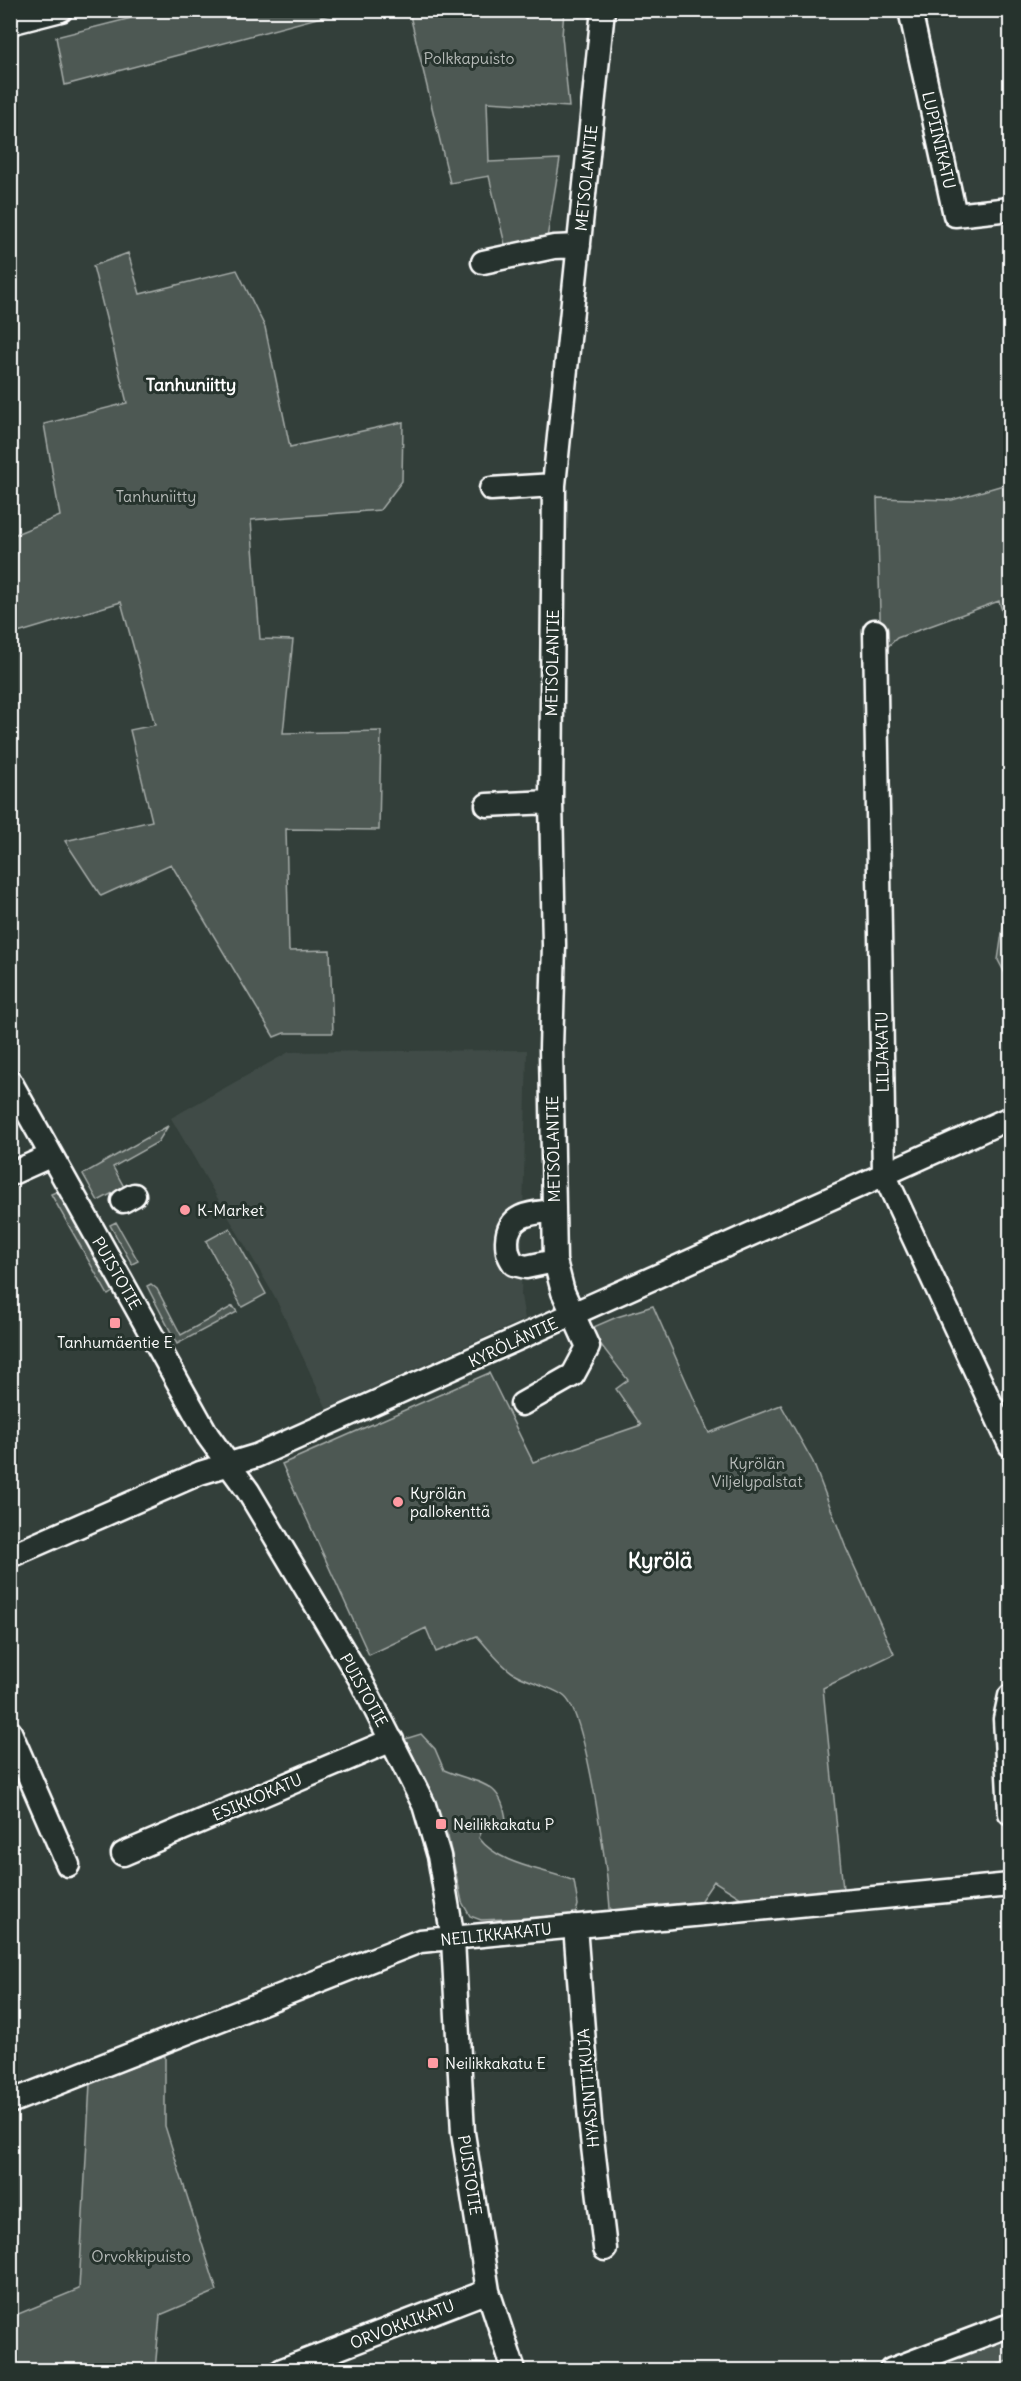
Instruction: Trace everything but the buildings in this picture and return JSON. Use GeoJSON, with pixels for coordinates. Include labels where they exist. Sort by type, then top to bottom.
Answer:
{"type":"FeatureCollection","features":[{"type":"Feature","properties":{"kind":"street"},"geometry":{"type":"LineString","coordinates":[[11,21],[61,10]]}},
{"type":"Feature","properties":{"kind":"street","name":"METSOLANTIE"},"geometry":{"type":"LineString","coordinates":[[522,1404],[573,1374],[588,1347],[575,1313],[563,1292],[555,1260],[551,802],[554,485],[603,10]]}},
{"type":"Feature","properties":{"kind":"street","name":"LUPIINIKATU"},"geometry":{"type":"LineString","coordinates":[[910,10],[956,215],[1011,208]]}},
{"type":"Feature","properties":{"kind":"street"},"geometry":{"type":"LineString","coordinates":[[483,262],[554,248],[579,246]]}},
{"type":"Feature","properties":{"kind":"street"},"geometry":{"type":"LineString","coordinates":[[491,489],[554,485]]}},
{"type":"Feature","properties":{"kind":"street","name":"LILJAKATU"},"geometry":{"type":"LineString","coordinates":[[875,631],[884,1174],[1011,1445]]}},
{"type":"Feature","properties":{"kind":"street"},"geometry":{"type":"LineString","coordinates":[[487,805],[551,802]]}},
{"type":"Feature","properties":{"kind":"street","name":"PUISTOTIE"},"geometry":{"type":"LineString","coordinates":[[10,1081],[208,1436],[254,1501],[359,1677],[424,1805],[439,1856],[453,1939],[463,2133],[488,2291],[514,2370]]}},
{"type":"Feature","properties":{"kind":"street","name":"KYRÖLÄNTIE"},"geometry":{"type":"LineString","coordinates":[[10,1556],[201,1473],[266,1452],[1011,1118]]}},
{"type":"Feature","properties":{"kind":"street"},"geometry":{"type":"LineString","coordinates":[[10,1174],[50,1156]]}},
{"type":"Feature","properties":{"kind":"street"},"geometry":{"type":"LineString","coordinates":[[554,1211],[527,1214],[512,1222],[508,1234],[507,1253],[514,1264],[526,1267],[555,1260]]}},
{"type":"Feature","properties":{"kind":"street"},"geometry":{"type":"LineString","coordinates":[[1011,1696],[1005,1719],[1011,1813]]}},
{"type":"Feature","properties":{"kind":"street"},"geometry":{"type":"LineString","coordinates":[[10,1732],[68,1865]]}},
{"type":"Feature","properties":{"kind":"street","name":"ESIKKOKATU"},"geometry":{"type":"LineString","coordinates":[[123,1854],[392,1740]]}},
{"type":"Feature","properties":{"kind":"street","name":"NEILIKKAKATU"},"geometry":{"type":"LineString","coordinates":[[10,2102],[420,1941],[1011,1885]]}},
{"type":"Feature","properties":{"kind":"street","name":"HYASINTTIKUJA"},"geometry":{"type":"LineString","coordinates":[[576,1926],[590,2121],[605,2249]]}},
{"type":"Feature","properties":{"kind":"street","name":"ORVOKKIKATU"},"geometry":{"type":"LineString","coordinates":[[282,2370],[488,2291]]}},
{"type":"Feature","properties":{"kind":"street"},"geometry":{"type":"LineString","coordinates":[[891,2370],[1011,2325]]}},
{"type":"Feature","properties":{"kind":"shaded area"},"geometry":{"type":"Polygon","coordinates":[[[527,1050],[521,1296],[525,1319],[327,1409],[275,1297],[171,1118],[289,1052],[527,1050]]]}},
{"type":"Feature","properties":{"kind":"green space"},"geometry":{"type":"Polygon","coordinates":[[[163,10],[344,11],[65,85],[56,37],[163,10]]]}},
{"type":"Feature","properties":{"kind":"green space","name":"Polkkapuisto"},"geometry":{"type":"Polygon","coordinates":[[[409,11],[564,11],[562,36],[569,107],[487,102],[489,162],[560,159],[547,238],[506,249],[489,176],[450,183],[409,11]]]}},
{"type":"Feature","properties":{"kind":"green space","name":"Tanhuniitty"},"geometry":{"type":"Polygon","coordinates":[[[128,253],[140,294],[237,270],[265,327],[290,447],[403,422],[402,481],[380,510],[251,520],[260,639],[293,640],[283,733],[381,731],[379,830],[286,829],[289,951],[330,950],[333,1033],[284,1033],[274,1037],[171,864],[101,896],[65,841],[152,821],[130,730],[155,725],[121,602],[11,635],[11,536],[60,516],[44,424],[127,403],[93,266],[128,253]]]}},
{"type":"Feature","properties":{"kind":"green space"},"geometry":{"type":"Polygon","coordinates":[[[1010,483],[1010,636],[999,601],[897,638],[881,653],[877,498],[952,500],[1010,483]]]}},
{"type":"Feature","properties":{"kind":"green space"},"geometry":{"type":"Polygon","coordinates":[[[1010,919],[1010,983],[998,960],[1004,920],[1010,919]]]}},
{"type":"Feature","properties":{"kind":"green space"},"geometry":{"type":"Polygon","coordinates":[[[168,1126],[158,1142],[113,1167],[124,1187],[98,1201],[83,1174],[168,1126]]]}},
{"type":"Feature","properties":{"kind":"green space"},"geometry":{"type":"Polygon","coordinates":[[[58,1191],[114,1291],[108,1295],[51,1194],[58,1191]]]}},
{"type":"Feature","properties":{"kind":"green space"},"geometry":{"type":"Polygon","coordinates":[[[116,1222],[138,1261],[132,1264],[110,1225],[116,1222]]]}},
{"type":"Feature","properties":{"kind":"green space"},"geometry":{"type":"Polygon","coordinates":[[[230,1228],[266,1294],[242,1307],[206,1241],[230,1228]]]}},
{"type":"Feature","properties":{"kind":"green space"},"geometry":{"type":"Polygon","coordinates":[[[151,1284],[157,1289],[181,1335],[233,1306],[237,1312],[177,1344],[147,1286],[151,1284]]]}},
{"type":"Feature","properties":{"kind":"green space","name":"Kyrölän Viljelypalstat"},"geometry":{"type":"Polygon","coordinates":[[[653,1306],[709,1433],[781,1405],[813,1462],[846,1548],[894,1654],[823,1688],[843,1889],[744,1900],[714,1881],[699,1903],[626,1913],[610,1909],[601,1832],[588,1763],[573,1710],[565,1697],[510,1671],[477,1636],[436,1652],[426,1628],[369,1655],[282,1464],[489,1373],[533,1462],[641,1425],[616,1389],[628,1380],[589,1329],[617,1317],[653,1306]]]}},
{"type":"Feature","properties":{"kind":"green space"},"geometry":{"type":"Polygon","coordinates":[[[421,1734],[435,1749],[444,1770],[485,1784],[499,1796],[506,1820],[482,1830],[479,1838],[488,1847],[510,1860],[574,1881],[578,1905],[575,1916],[481,1920],[470,1916],[462,1902],[448,1837],[433,1797],[405,1739],[421,1734]]]}},
{"type":"Feature","properties":{"kind":"green space","name":"Orvokkipuisto"},"geometry":{"type":"Polygon","coordinates":[[[165,2055],[165,2126],[217,2291],[160,2315],[155,2370],[11,2370],[11,2317],[79,2289],[90,2083],[165,2055]]]}},
{"type":"Feature","properties":{"kind":"green space"},"geometry":{"type":"Polygon","coordinates":[[[1010,2337],[1010,2360],[984,2370],[918,2370],[1010,2337]]]}},
{"type":"Feature","properties":{"kind":"place","name":"K-Market"},"geometry":{"type":"Point","coordinates":[185,1210]}},
{"type":"Feature","properties":{"kind":"place","name":"Tanhumäentie E"},"geometry":{"type":"Point","coordinates":[115,1323]}},
{"type":"Feature","properties":{"kind":"place","name":"Kyrölän pallokenttä"},"geometry":{"type":"Point","coordinates":[398,1502]}},
{"type":"Feature","properties":{"kind":"place","name":"Neilikkakatu P"},"geometry":{"type":"Point","coordinates":[441,1824]}},
{"type":"Feature","properties":{"kind":"place","name":"Neilikkakatu E"},"geometry":{"type":"Point","coordinates":[433,2063]}},
{"type":"Feature","properties":{"kind":"district","name":"Tanhuniitty"},"geometry":{"type":"Point","coordinates":[191,384]}},
{"type":"Feature","properties":{"kind":"district","name":"Kyrölä"},"geometry":{"type":"Point","coordinates":[660,1560]}}]}
